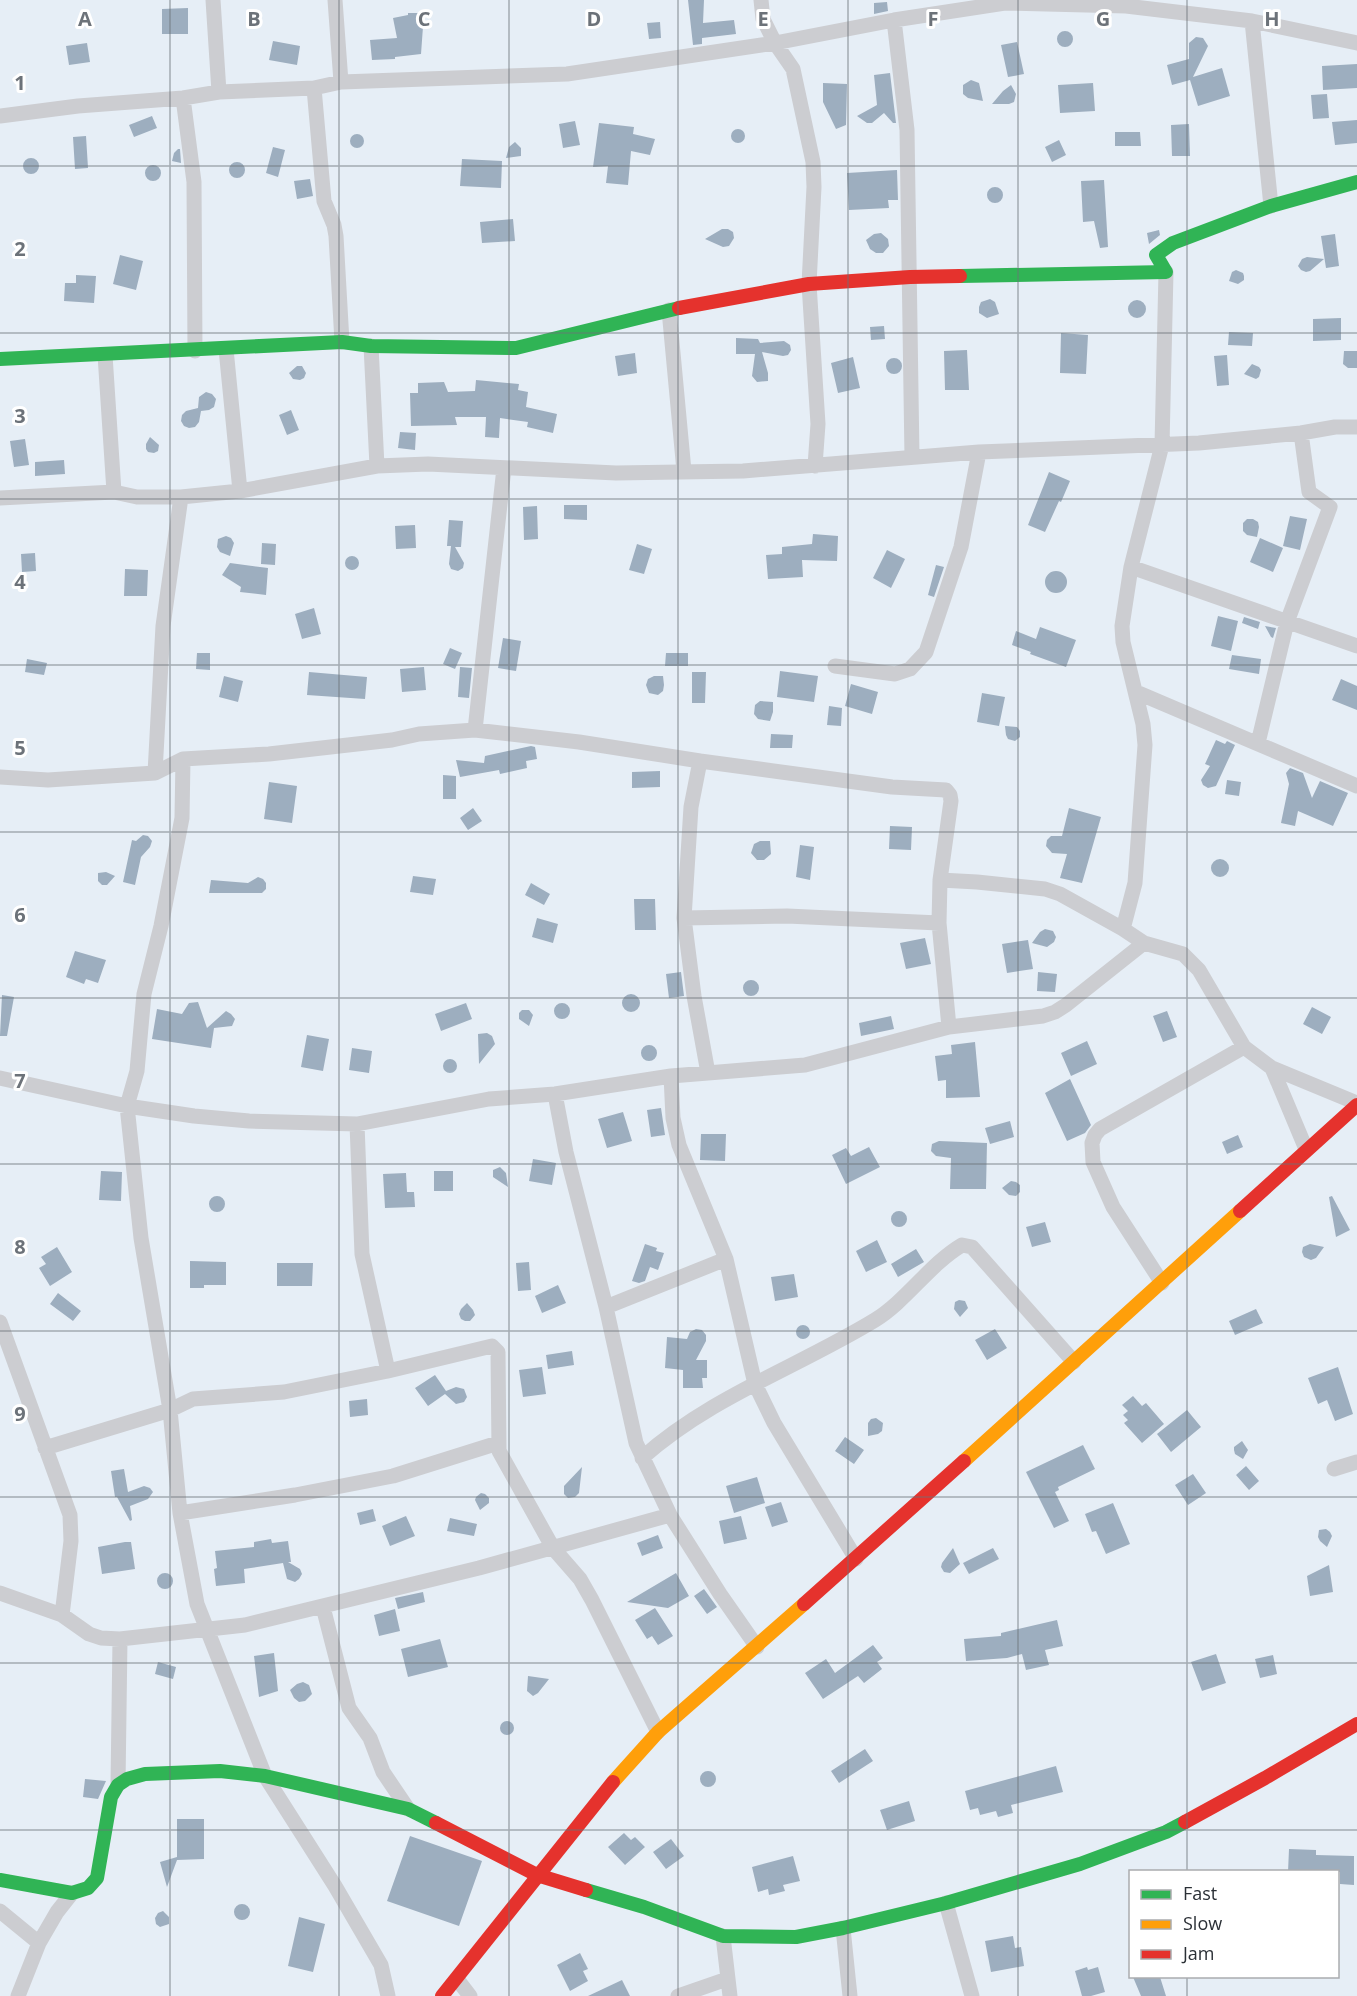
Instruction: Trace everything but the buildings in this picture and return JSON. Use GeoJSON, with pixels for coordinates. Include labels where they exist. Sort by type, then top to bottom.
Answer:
{"type":"FeatureCollection","features":[{"type":"Feature","properties":{"kind":"street"},"geometry":{"type":"LineString","coordinates":[[213,0],[219,92]]}},
{"type":"Feature","properties":{"kind":"street"},"geometry":{"type":"LineString","coordinates":[[336,0],[341,82]]}},
{"type":"Feature","properties":{"kind":"street"},"geometry":{"type":"LineString","coordinates":[[761,0],[763,19],[775,44],[793,69],[813,162],[814,187],[809,284],[818,424],[815,466]]}},
{"type":"Feature","properties":{"kind":"street"},"geometry":{"type":"LineString","coordinates":[[0,116],[78,106],[183,98],[219,92],[314,88],[341,82],[560,75],[775,44],[978,3],[1127,3],[1252,21],[1357,43]]}},
{"type":"Feature","properties":{"kind":"street"},"geometry":{"type":"LineString","coordinates":[[894,20],[907,130],[912,457]]}},
{"type":"Feature","properties":{"kind":"street"},"geometry":{"type":"LineString","coordinates":[[1252,21],[1271,206]]}},
{"type":"Feature","properties":{"kind":"street"},"geometry":{"type":"LineString","coordinates":[[314,88],[324,201],[336,236],[342,342]]}},
{"type":"Feature","properties":{"kind":"street"},"geometry":{"type":"LineString","coordinates":[[183,98],[194,175],[195,351]]}},
{"type":"Feature","properties":{"kind":"street"},"geometry":{"type":"LineString","coordinates":[[1123,929],[1135,883],[1146,746],[1136,692],[1123,642],[1122,626],[1131,567],[1162,445],[1166,272],[1156,255],[1164,248],[1271,206],[1357,182]]}},
{"type":"Feature","properties":{"kind":"street"},"geometry":{"type":"LineString","coordinates":[[0,359],[342,342],[371,346],[516,348],[669,310],[809,284],[910,277],[1166,272]]}},
{"type":"Feature","properties":{"kind":"street"},"geometry":{"type":"LineString","coordinates":[[669,310],[684,471]]}},
{"type":"Feature","properties":{"kind":"street"},"geometry":{"type":"LineString","coordinates":[[371,346],[377,466]]}},
{"type":"Feature","properties":{"kind":"street"},"geometry":{"type":"LineString","coordinates":[[226,349],[240,491]]}},
{"type":"Feature","properties":{"kind":"street"},"geometry":{"type":"LineString","coordinates":[[105,355],[114,492]]}},
{"type":"Feature","properties":{"kind":"street"},"geometry":{"type":"LineString","coordinates":[[0,498],[114,492],[137,497],[181,497],[240,491],[377,466],[428,464],[610,473],[743,471],[979,452],[1198,443],[1329,428],[1357,427]]}},
{"type":"Feature","properties":{"kind":"street"},"geometry":{"type":"LineString","coordinates":[[1258,743],[1287,622],[1330,507],[1309,492],[1301,433]]}},
{"type":"Feature","properties":{"kind":"street"},"geometry":{"type":"LineString","coordinates":[[836,666],[895,674],[909,669],[926,652],[962,547],[979,452]]}},
{"type":"Feature","properties":{"kind":"street"},"geometry":{"type":"LineString","coordinates":[[475,730],[504,468]]}},
{"type":"Feature","properties":{"kind":"street"},"geometry":{"type":"LineString","coordinates":[[155,773],[163,626],[181,497]]}},
{"type":"Feature","properties":{"kind":"street"},"geometry":{"type":"LineString","coordinates":[[1131,567],[1357,646]]}},
{"type":"Feature","properties":{"kind":"street"},"geometry":{"type":"LineString","coordinates":[[1136,692],[1357,786]]}},
{"type":"Feature","properties":{"kind":"street"},"geometry":{"type":"LineString","coordinates":[[0,777],[48,780],[155,773],[183,759],[269,754],[392,740],[419,734],[475,730],[579,742],[892,787],[946,790],[951,801],[940,880],[939,923],[949,1027]]}},
{"type":"Feature","properties":{"kind":"street"},"geometry":{"type":"LineString","coordinates":[[183,759],[182,818],[161,926],[144,994],[137,1071],[127,1106],[141,1238],[170,1410],[180,1513],[197,1604],[265,1776],[335,1886],[381,1965],[388,1996]]}},
{"type":"Feature","properties":{"kind":"street"},"geometry":{"type":"LineString","coordinates":[[700,761],[691,807],[684,918],[694,996],[708,1073]]}},
{"type":"Feature","properties":{"kind":"street"},"geometry":{"type":"LineString","coordinates":[[442,1996],[608,1788],[658,1732],[856,1559],[1357,1104],[1272,1068],[1244,1047],[1199,970],[1190,959],[1175,950],[1144,943],[1060,894],[1045,889],[940,880]]}},
{"type":"Feature","properties":{"kind":"street"},"geometry":{"type":"LineString","coordinates":[[684,918],[787,915],[939,923]]}},
{"type":"Feature","properties":{"kind":"street"},"geometry":{"type":"LineString","coordinates":[[0,1078],[127,1106],[194,1116],[249,1121],[357,1124],[489,1099],[555,1094],[671,1076],[805,1065],[949,1027],[1043,1016],[1055,1012],[1144,943]]}},
{"type":"Feature","properties":{"kind":"street"},"geometry":{"type":"LineString","coordinates":[[1162,1283],[1113,1208],[1093,1162],[1092,1143],[1100,1129],[1244,1047]]}},
{"type":"Feature","properties":{"kind":"street"},"geometry":{"type":"LineString","coordinates":[[1272,1068],[1306,1149]]}},
{"type":"Feature","properties":{"kind":"street"},"geometry":{"type":"LineString","coordinates":[[671,1076],[672,1118],[679,1145],[726,1259],[755,1384],[774,1423],[856,1559]]}},
{"type":"Feature","properties":{"kind":"street"},"geometry":{"type":"LineString","coordinates":[[555,1094],[566,1152],[606,1306],[636,1443],[670,1515],[757,1647]]}},
{"type":"Feature","properties":{"kind":"street"},"geometry":{"type":"LineString","coordinates":[[357,1124],[362,1254],[388,1371]]}},
{"type":"Feature","properties":{"kind":"street"},"geometry":{"type":"LineString","coordinates":[[642,1458],[669,1435],[755,1384],[877,1319],[958,1247],[965,1245],[972,1247],[1074,1362]]}},
{"type":"Feature","properties":{"kind":"street"},"geometry":{"type":"LineString","coordinates":[[606,1306],[726,1259]]}},
{"type":"Feature","properties":{"kind":"street"},"geometry":{"type":"LineString","coordinates":[[0,1322],[70,1515],[72,1530],[62,1615]]}},
{"type":"Feature","properties":{"kind":"street"},"geometry":{"type":"LineString","coordinates":[[45,1448],[170,1410],[194,1399],[284,1392],[388,1371],[489,1345],[495,1347],[498,1352],[498,1443],[503,1460],[553,1548],[580,1579],[592,1600],[658,1732]]}},
{"type":"Feature","properties":{"kind":"street"},"geometry":{"type":"LineString","coordinates":[[180,1513],[295,1495],[393,1476],[498,1443]]}},
{"type":"Feature","properties":{"kind":"street"},"geometry":{"type":"LineString","coordinates":[[1334,1469],[1357,1462]]}},
{"type":"Feature","properties":{"kind":"street"},"geometry":{"type":"LineString","coordinates":[[0,1593],[62,1615],[94,1637],[120,1639],[209,1630],[245,1625],[323,1606],[553,1548],[670,1515]]}},
{"type":"Feature","properties":{"kind":"street"},"geometry":{"type":"LineString","coordinates":[[323,1606],[349,1708],[370,1738],[383,1772],[408,1809]]}},
{"type":"Feature","properties":{"kind":"street"},"geometry":{"type":"LineString","coordinates":[[0,1880],[72,1893],[88,1888],[97,1878],[111,1797],[117,1785],[120,1639]]}},
{"type":"Feature","properties":{"kind":"street"},"geometry":{"type":"LineString","coordinates":[[117,1785],[127,1779],[145,1774],[208,1771],[265,1776],[408,1809],[537,1875],[644,1907],[723,1936],[796,1937],[946,1903],[1080,1864],[1166,1832],[1357,1724]]}},
{"type":"Feature","properties":{"kind":"street"},"geometry":{"type":"LineString","coordinates":[[18,1996],[39,1942],[57,1912],[72,1893]]}},
{"type":"Feature","properties":{"kind":"street"},"geometry":{"type":"LineString","coordinates":[[946,1903],[972,1996]]}},
{"type":"Feature","properties":{"kind":"street"},"geometry":{"type":"LineString","coordinates":[[0,1911],[39,1942]]}},
{"type":"Feature","properties":{"kind":"street"},"geometry":{"type":"LineString","coordinates":[[843,1928],[850,1996]]}},
{"type":"Feature","properties":{"kind":"street"},"geometry":{"type":"LineString","coordinates":[[723,1936],[730,1996]]}},
{"type":"Feature","properties":{"kind":"street"},"geometry":{"type":"LineString","coordinates":[[457,1978],[470,1996]]}},
{"type":"Feature","properties":{"kind":"street"},"geometry":{"type":"LineString","coordinates":[[678,1996],[728,1978]]}},
{"type":"Feature","properties":{"kind":"traffic: fast"},"geometry":{"type":"LineString","coordinates":[[960,276],[1166,272],[1156,255],[1173,243],[1271,206],[1357,182]]}},
{"type":"Feature","properties":{"kind":"traffic: fast"},"geometry":{"type":"LineString","coordinates":[[0,359],[342,342],[371,346],[516,348],[679,308]]}},
{"type":"Feature","properties":{"kind":"traffic: fast"},"geometry":{"type":"LineString","coordinates":[[0,1880],[72,1893],[88,1888],[97,1878],[111,1797],[118,1785],[127,1779],[145,1774],[220,1771],[265,1776],[408,1809],[436,1823]]}},
{"type":"Feature","properties":{"kind":"traffic: fast"},"geometry":{"type":"LineString","coordinates":[[586,1890],[644,1907],[723,1936],[796,1937],[946,1903],[1080,1864],[1166,1832],[1185,1822]]}},
{"type":"Feature","properties":{"kind":"traffic: slow"},"geometry":{"type":"LineString","coordinates":[[964,1461],[1240,1211]]}},
{"type":"Feature","properties":{"kind":"traffic: slow"},"geometry":{"type":"LineString","coordinates":[[613,1782],[658,1732],[804,1604]]}},
{"type":"Feature","properties":{"kind":"traffic: jam"},"geometry":{"type":"LineString","coordinates":[[679,308],[809,284],[960,276]]}},
{"type":"Feature","properties":{"kind":"traffic: jam"},"geometry":{"type":"LineString","coordinates":[[1240,1211],[1357,1105]]}},
{"type":"Feature","properties":{"kind":"traffic: jam"},"geometry":{"type":"LineString","coordinates":[[804,1604],[964,1461]]}},
{"type":"Feature","properties":{"kind":"traffic: jam"},"geometry":{"type":"LineString","coordinates":[[1185,1822],[1357,1724]]}},
{"type":"Feature","properties":{"kind":"traffic: jam"},"geometry":{"type":"LineString","coordinates":[[442,1996],[613,1782]]}},
{"type":"Feature","properties":{"kind":"traffic: jam"},"geometry":{"type":"LineString","coordinates":[[436,1823],[537,1875],[586,1890]]}}]}
